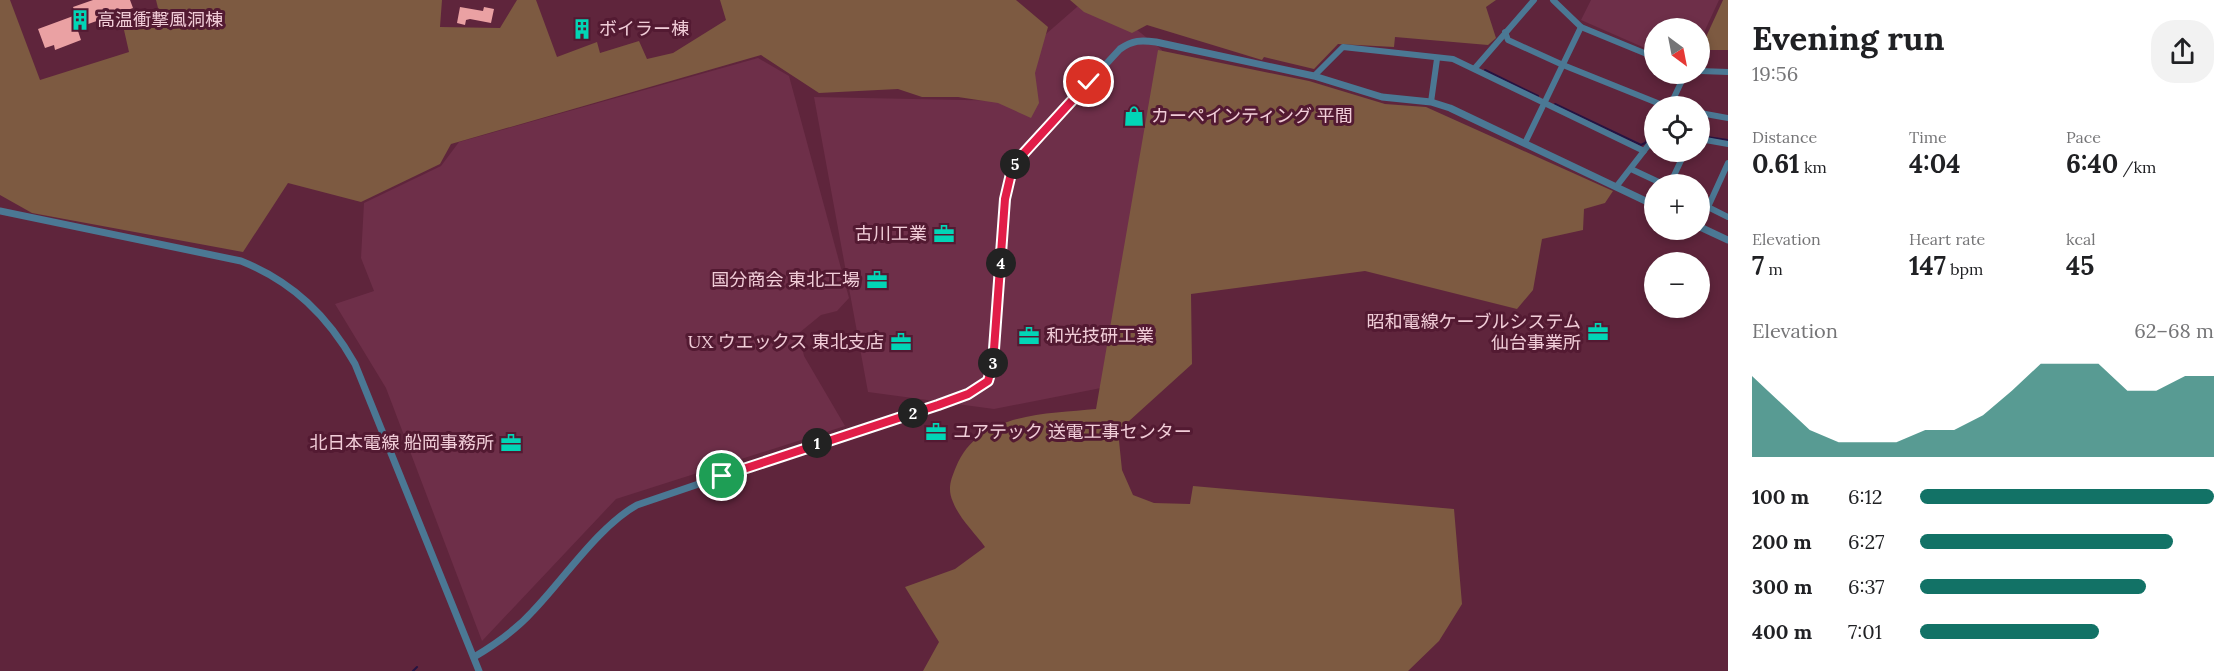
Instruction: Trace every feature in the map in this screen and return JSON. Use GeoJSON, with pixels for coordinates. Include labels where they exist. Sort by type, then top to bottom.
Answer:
{"type":"FeatureCollection","features":[{"type":"Feature","properties":{"kind":"street"},"geometry":{"type":"LineString","coordinates":[[1475,68],[1534,0]]}},
{"type":"Feature","properties":{"kind":"street"},"geometry":{"type":"LineString","coordinates":[[1553,0],[1581,27],[1644,53]]}},
{"type":"Feature","properties":{"kind":"street"},"geometry":{"type":"LineString","coordinates":[[1525,143],[1581,27]]}},
{"type":"Feature","properties":{"kind":"street"},"geometry":{"type":"LineString","coordinates":[[1505,32],[1508,40],[1644,98]]}},
{"type":"Feature","properties":{"kind":"street"},"geometry":{"type":"LineString","coordinates":[[474,657],[498,642],[532,613],[584,553],[627,511],[637,505],[938,405],[968,394],[988,381],[993,363],[1005,199],[1013,165],[1120,49],[1129,43],[1144,40],[1314,76],[1382,97],[1431,102],[1525,143],[1644,200]]}},
{"type":"Feature","properties":{"kind":"street"},"geometry":{"type":"LineString","coordinates":[[1314,76],[1343,46],[1437,59],[1453,59],[1644,151],[1616,187]]}},
{"type":"Feature","properties":{"kind":"street"},"geometry":{"type":"LineString","coordinates":[[1431,102],[1437,59]]}},
{"type":"Feature","properties":{"kind":"street"},"geometry":{"type":"LineString","coordinates":[[1710,71],[1728,72]]}},
{"type":"Feature","properties":{"kind":"street"},"geometry":{"type":"LineString","coordinates":[[1710,115],[1728,118]]}},
{"type":"Feature","properties":{"kind":"street"},"geometry":{"type":"LineString","coordinates":[[1710,141],[1728,144]]}},
{"type":"Feature","properties":{"kind":"street"},"geometry":{"type":"LineString","coordinates":[[1710,203],[1728,163]]}},
{"type":"Feature","properties":{"kind":"street"},"geometry":{"type":"LineString","coordinates":[[1630,169],[1644,175]]}},
{"type":"Feature","properties":{"kind":"street"},"geometry":{"type":"LineString","coordinates":[[1710,208],[1728,217]]}},
{"type":"Feature","properties":{"kind":"street"},"geometry":{"type":"LineString","coordinates":[[0,211],[241,261],[276,278],[306,300],[327,321],[355,364],[479,671]]}},
{"type":"Feature","properties":{"kind":"street"},"geometry":{"type":"LineString","coordinates":[[1710,231],[1728,240]]}},
{"type":"Feature","properties":{"kind":"shaded area"},"geometry":{"type":"Polygon","coordinates":[[[0,0],[10,0],[40,80],[129,52],[124,30],[158,8],[156,0],[442,0],[440,27],[500,28],[517,0],[536,0],[557,57],[597,42],[600,53],[639,41],[647,59],[673,53],[726,20],[720,0],[1016,0],[1048,27],[1035,73],[1039,103],[1031,118],[998,103],[958,97],[922,97],[898,89],[819,93],[761,55],[451,144],[440,164],[361,202],[288,183],[243,252],[32,213],[0,195],[0,0]]]}},
{"type":"Feature","properties":{"kind":"shaded area"},"geometry":{"type":"Polygon","coordinates":[[[1070,0],[1496,0],[1486,7],[1496,38],[1488,45],[1395,37],[1394,47],[1338,44],[1314,69],[1264,57],[1262,60],[1147,25],[1132,33],[1084,12],[1070,0]]]}},
{"type":"Feature","properties":{"kind":"shaded area"},"geometry":{"type":"Polygon","coordinates":[[[1085,0],[1100,0],[1162,50],[1106,387],[994,409],[868,392],[814,97],[1014,101],[1046,34],[1085,0]]]}},
{"type":"Feature","properties":{"kind":"shaded area"},"geometry":{"type":"Polygon","coordinates":[[[1591,0],[1719,0],[1710,19],[1644,18],[1644,48],[1581,20],[1591,0]]]}},
{"type":"Feature","properties":{"kind":"shaded area"},"geometry":{"type":"Polygon","coordinates":[[[1723,0],[1728,0],[1728,50],[1710,50],[1710,28],[1723,0]]]}},
{"type":"Feature","properties":{"kind":"shaded area"},"geometry":{"type":"Polygon","coordinates":[[[1158,50],[1309,81],[1385,104],[1426,107],[1613,191],[1605,203],[1584,209],[1583,230],[1542,239],[1533,290],[1517,309],[1365,271],[1191,294],[1192,364],[1118,431],[1122,470],[1133,495],[1154,503],[1190,504],[1193,486],[1454,509],[1462,604],[1439,641],[1408,671],[923,671],[939,642],[905,587],[955,569],[985,547],[959,514],[950,493],[950,484],[956,467],[966,449],[980,435],[1016,419],[1057,412],[1096,409],[1158,50]]]}},
{"type":"Feature","properties":{"kind":"shaded area"},"geometry":{"type":"Polygon","coordinates":[[[758,58],[789,76],[849,298],[837,311],[821,315],[799,333],[804,356],[845,426],[616,499],[482,641],[386,388],[335,304],[374,291],[361,258],[364,203],[441,166],[459,142],[758,58]]]}},
{"type":"Feature","properties":{"kind":"building","name":"高温衝撃風洞棟"},"geometry":{"type":"Polygon","coordinates":[[[93,0],[130,0],[133,8],[77,28],[81,40],[55,50],[54,45],[45,48],[38,29],[76,15],[73,7],[93,0]]]}},
{"type":"Feature","properties":{"kind":"building"},"geometry":{"type":"Polygon","coordinates":[[[460,7],[483,11],[484,7],[494,9],[491,23],[470,19],[466,20],[465,25],[457,23],[460,7]]]}},
{"type":"Feature","properties":{"kind":"waterway"},"geometry":{"type":"LineString","coordinates":[[1485,70],[1538,96]]}},
{"type":"Feature","properties":{"kind":"waterway"},"geometry":{"type":"LineString","coordinates":[[1555,104],[1641,145],[1644,144]]}},
{"type":"Feature","properties":{"kind":"waterway"},"geometry":{"type":"LineString","coordinates":[[1710,137],[1728,140]]}},
{"type":"Feature","properties":{"kind":"waterway"},"geometry":{"type":"LineString","coordinates":[[413,671],[417,667]]}},
{"type":"Feature","properties":{"kind":"place","name":"高温衝撃風洞棟"},"geometry":{"type":"Point","coordinates":[80,20]}},
{"type":"Feature","properties":{"kind":"place","name":"ボイラー棟"},"geometry":{"type":"Point","coordinates":[582,29]}},
{"type":"Feature","properties":{"kind":"place","name":"カーペインティング 平間"},"geometry":{"type":"Point","coordinates":[1134,116]}},
{"type":"Feature","properties":{"kind":"place","name":"古川工業"},"geometry":{"type":"Point","coordinates":[944,234]}},
{"type":"Feature","properties":{"kind":"place","name":"国分商会 東北工場"},"geometry":{"type":"Point","coordinates":[877,280]}},
{"type":"Feature","properties":{"kind":"place","name":"昭和電線ケーブルシステム 仙台事業所"},"geometry":{"type":"Point","coordinates":[1598,332]}},
{"type":"Feature","properties":{"kind":"place","name":"和光技研工業"},"geometry":{"type":"Point","coordinates":[1029,336]}},
{"type":"Feature","properties":{"kind":"place","name":"UX ウエックス 東北支店"},"geometry":{"type":"Point","coordinates":[901,342]}},
{"type":"Feature","properties":{"kind":"place","name":"ユアテック 送電工事センター"},"geometry":{"type":"Point","coordinates":[936,432]}},
{"type":"Feature","properties":{"kind":"place","name":"北日本電線 船岡事務所"},"geometry":{"type":"Point","coordinates":[511,443]}},
{"type":"Feature","properties":{"kind":"route"},"geometry":{"type":"LineString","coordinates":[[722,476],[938,405],[968,394],[988,381],[992,374],[1005,199],[1010,173],[1019,158],[1089,82]]}}]}
